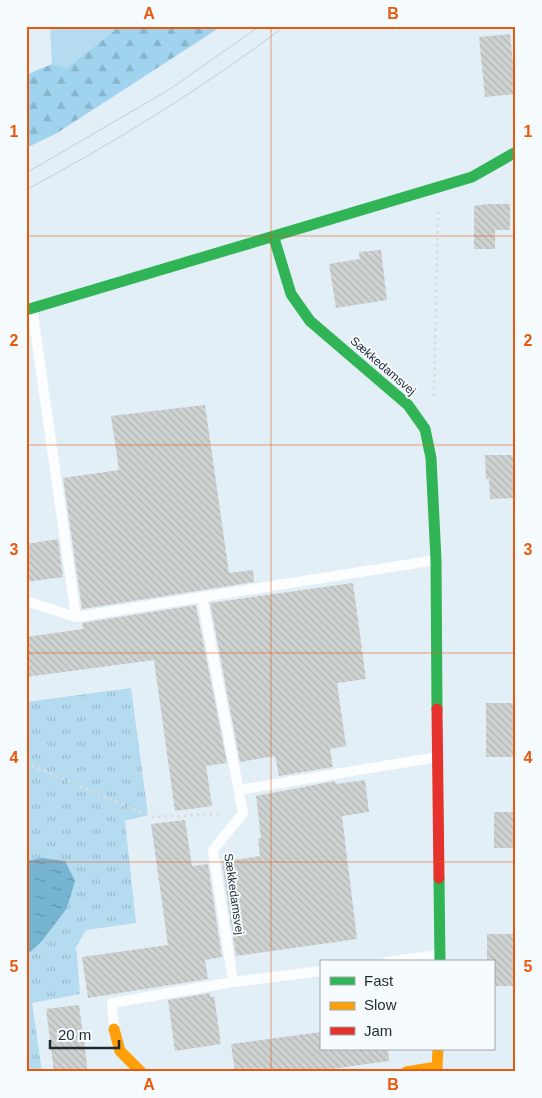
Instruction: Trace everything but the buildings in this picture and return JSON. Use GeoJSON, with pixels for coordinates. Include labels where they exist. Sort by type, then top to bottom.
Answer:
{"type":"FeatureCollection","features":[{"type":"Feature","properties":{"kind":"street"},"geometry":{"type":"LineString","coordinates":[[29,309],[274,238],[472,177],[516,152]]}},
{"type":"Feature","properties":{"kind":"street","name":"Sækkedamsvej"},"geometry":{"type":"LineString","coordinates":[[274,238],[291,294],[310,321],[408,405],[425,429],[432,458],[436,560],[440,958]]}},
{"type":"Feature","properties":{"kind":"street"},"geometry":{"type":"LineString","coordinates":[[114,1029],[120,1051],[141,1072]]}},
{"type":"Feature","properties":{"kind":"street"},"geometry":{"type":"LineString","coordinates":[[406,1072],[437,1067],[438,1050]]}},
{"type":"Feature","properties":{"kind":"lane"},"geometry":{"type":"LineString","coordinates":[[29,309],[76,617]]}},
{"type":"Feature","properties":{"kind":"lane"},"geometry":{"type":"LineString","coordinates":[[26,601],[76,617],[436,560]]}},
{"type":"Feature","properties":{"kind":"lane"},"geometry":{"type":"LineString","coordinates":[[202,598],[243,813]]}},
{"type":"Feature","properties":{"kind":"lane"},"geometry":{"type":"LineString","coordinates":[[239,790],[439,757]]}},
{"type":"Feature","properties":{"kind":"lane","name":"Sækkedamsvej"},"geometry":{"type":"LineString","coordinates":[[233,982],[213,850],[243,813]]}},
{"type":"Feature","properties":{"kind":"lane","name":"Sækkedamsvej"},"geometry":{"type":"LineString","coordinates":[[414,960],[440,958]]}},
{"type":"Feature","properties":{"kind":"lane"},"geometry":{"type":"LineString","coordinates":[[114,1029],[112,1003],[233,982],[320,971]]}},
{"type":"Feature","properties":{"kind":"path"},"geometry":{"type":"LineString","coordinates":[[434,404],[439,187]]}},
{"type":"Feature","properties":{"kind":"path"},"geometry":{"type":"LineString","coordinates":[[26,710],[26,716]]}},
{"type":"Feature","properties":{"kind":"path"},"geometry":{"type":"LineString","coordinates":[[26,763],[152,817],[243,813]]}},
{"type":"Feature","properties":{"kind":"green space"},"geometry":{"type":"Polygon","coordinates":[[[50,26],[120,26],[67,68],[52,64],[50,26]]]}},
{"type":"Feature","properties":{"kind":"green space"},"geometry":{"type":"Polygon","coordinates":[[[120,26],[222,26],[57,133],[26,148],[26,75],[52,64],[67,68],[120,26]]]}},
{"type":"Feature","properties":{"kind":"green space"},"geometry":{"type":"Polygon","coordinates":[[[131,688],[148,815],[125,821],[136,923],[86,930],[76,947],[80,994],[32,1003],[42,1072],[26,1072],[26,702],[131,688]]]}},
{"type":"Feature","properties":{"kind":"water"},"geometry":{"type":"Polygon","coordinates":[[[42,858],[65,861],[75,881],[67,908],[42,941],[26,956],[26,861],[42,858]]]}},
{"type":"Feature","properties":{"kind":"tram line"},"geometry":{"type":"LineString","coordinates":[[26,173],[170,89],[260,26]]}},
{"type":"Feature","properties":{"kind":"tram line"},"geometry":{"type":"LineString","coordinates":[[26,190],[159,113],[223,71],[285,26]]}},
{"type":"Feature","properties":{"kind":"traffic: fast"},"geometry":{"type":"LineString","coordinates":[[26,310],[472,177],[516,152]]}},
{"type":"Feature","properties":{"kind":"traffic: fast"},"geometry":{"type":"LineString","coordinates":[[274,238],[291,294],[310,321],[408,405],[425,429],[431,458],[436,560],[437,709]]}},
{"type":"Feature","properties":{"kind":"traffic: fast"},"geometry":{"type":"LineString","coordinates":[[439,878],[440,960]]}},
{"type":"Feature","properties":{"kind":"traffic: slow"},"geometry":{"type":"LineString","coordinates":[[114,1029],[120,1051],[141,1072]]}},
{"type":"Feature","properties":{"kind":"traffic: slow"},"geometry":{"type":"LineString","coordinates":[[406,1072],[437,1067],[438,1050]]}},
{"type":"Feature","properties":{"kind":"traffic: jam"},"geometry":{"type":"LineString","coordinates":[[437,709],[439,878]]}}]}
